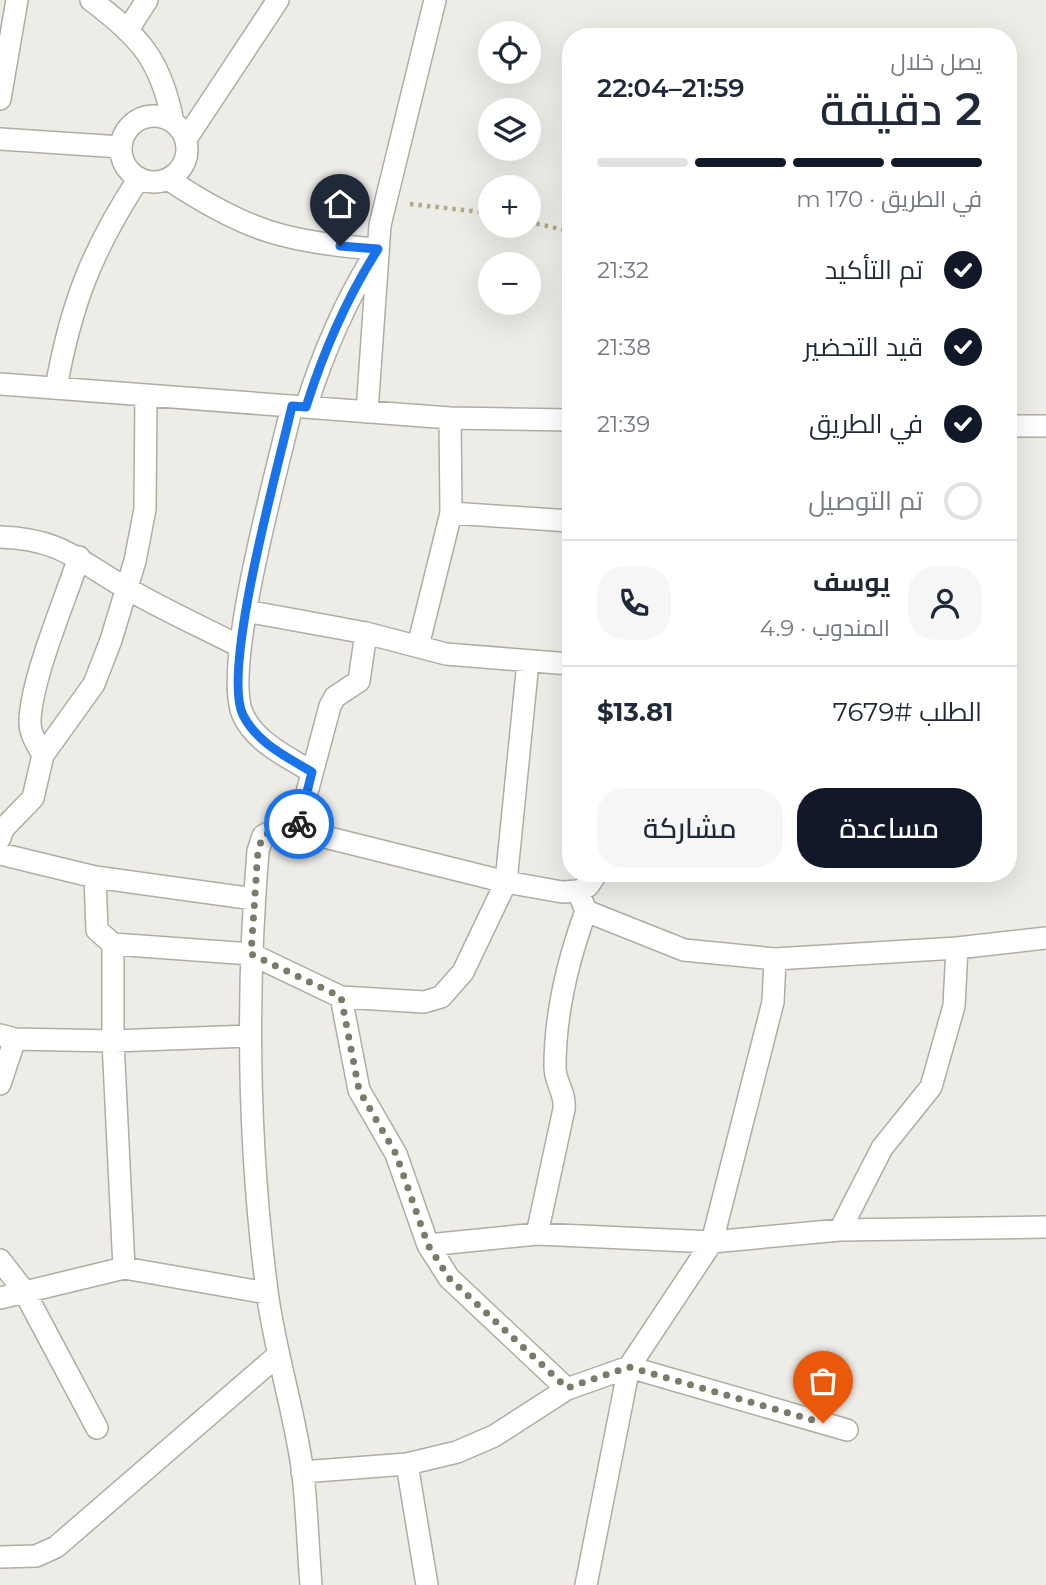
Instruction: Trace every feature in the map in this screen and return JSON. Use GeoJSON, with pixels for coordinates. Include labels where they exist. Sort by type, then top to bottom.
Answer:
{"type":"FeatureCollection","features":[{"type":"Feature","properties":{"kind":"street"},"geometry":{"type":"LineString","coordinates":[[0,99],[17,0]]}},
{"type":"Feature","properties":{"kind":"street"},"geometry":{"type":"LineString","coordinates":[[91,0],[129,28],[151,55],[166,88],[179,131],[186,158],[176,174],[158,182],[139,178],[125,165],[121,147],[129,128],[145,118],[164,118],[179,131]]}},
{"type":"Feature","properties":{"kind":"street"},"geometry":{"type":"LineString","coordinates":[[129,28],[147,0]]}},
{"type":"Feature","properties":{"kind":"street"},"geometry":{"type":"LineString","coordinates":[[179,131],[278,0]]}},
{"type":"Feature","properties":{"kind":"street"},"geometry":{"type":"LineString","coordinates":[[367,412],[378,249],[384,201],[435,0]]}},
{"type":"Feature","properties":{"kind":"street"},"geometry":{"type":"LineString","coordinates":[[0,139],[121,147]]}},
{"type":"Feature","properties":{"kind":"street"},"geometry":{"type":"LineString","coordinates":[[56,388],[66,332],[84,277],[108,226],[139,178]]}},
{"type":"Feature","properties":{"kind":"street"},"geometry":{"type":"LineString","coordinates":[[168,179],[215,210],[266,232],[320,245],[378,249]]}},
{"type":"Feature","properties":{"kind":"street"},"geometry":{"type":"LineString","coordinates":[[312,772],[272,748],[242,714],[238,689],[239,646],[299,407],[354,287],[378,249]]}},
{"type":"Feature","properties":{"kind":"street"},"geometry":{"type":"LineString","coordinates":[[0,384],[450,418],[562,420]]}},
{"type":"Feature","properties":{"kind":"street"},"geometry":{"type":"LineString","coordinates":[[0,838],[3,828],[26,808],[33,798],[43,755],[94,684],[126,589],[145,509],[146,395]]}},
{"type":"Feature","properties":{"kind":"street"},"geometry":{"type":"LineString","coordinates":[[418,646],[451,513],[450,418]]}},
{"type":"Feature","properties":{"kind":"street"},"geometry":{"type":"LineString","coordinates":[[1017,426],[1046,426]]}},
{"type":"Feature","properties":{"kind":"street"},"geometry":{"type":"LineString","coordinates":[[451,513],[562,520]]}},
{"type":"Feature","properties":{"kind":"street"},"geometry":{"type":"LineString","coordinates":[[0,537],[30,538],[79,557],[126,589],[239,646]]}},
{"type":"Feature","properties":{"kind":"street"},"geometry":{"type":"LineString","coordinates":[[43,755],[33,737],[30,720],[36,688],[79,557]]}},
{"type":"Feature","properties":{"kind":"street"},"geometry":{"type":"LineString","coordinates":[[246,611],[366,633],[455,656],[562,664]]}},
{"type":"Feature","properties":{"kind":"street"},"geometry":{"type":"LineString","coordinates":[[297,830],[330,706],[335,697],[359,681],[366,633]]}},
{"type":"Feature","properties":{"kind":"street"},"geometry":{"type":"LineString","coordinates":[[95,877],[97,930],[113,944],[251,954],[341,997],[424,1002],[441,997],[463,972],[506,882],[528,662]]}},
{"type":"Feature","properties":{"kind":"street"},"geometry":{"type":"LineString","coordinates":[[311,1585],[302,1472],[277,1356],[267,1293],[253,1147],[249,1036],[251,954],[258,850],[263,836],[279,827],[297,830],[506,882],[562,892],[684,950],[775,959],[957,948],[1046,938]]}},
{"type":"Feature","properties":{"kind":"street"},"geometry":{"type":"LineString","coordinates":[[0,854],[95,877],[254,898]]}},
{"type":"Feature","properties":{"kind":"street"},"geometry":{"type":"LineString","coordinates":[[537,1234],[565,1099],[554,1069],[558,1018],[582,901],[591,882]]}},
{"type":"Feature","properties":{"kind":"street"},"geometry":{"type":"LineString","coordinates":[[113,944],[113,1041],[124,1268]]}},
{"type":"Feature","properties":{"kind":"street"},"geometry":{"type":"LineString","coordinates":[[840,1230],[882,1148],[931,1087],[954,1006],[957,948]]}},
{"type":"Feature","properties":{"kind":"street"},"geometry":{"type":"LineString","coordinates":[[586,1585],[629,1367],[712,1242],[773,1002],[775,959]]}},
{"type":"Feature","properties":{"kind":"street"},"geometry":{"type":"LineString","coordinates":[[341,997],[359,1090],[396,1154],[428,1245],[449,1278],[567,1388]]}},
{"type":"Feature","properties":{"kind":"street"},"geometry":{"type":"LineString","coordinates":[[0,1084],[7,1037],[113,1041],[249,1036]]}},
{"type":"Feature","properties":{"kind":"street"},"geometry":{"type":"LineString","coordinates":[[428,1245],[537,1234],[712,1242],[840,1230],[1045,1225]]}},
{"type":"Feature","properties":{"kind":"street"},"geometry":{"type":"LineString","coordinates":[[0,1260],[24,1291],[97,1428]]}},
{"type":"Feature","properties":{"kind":"street"},"geometry":{"type":"LineString","coordinates":[[0,1298],[124,1268],[267,1293]]}},
{"type":"Feature","properties":{"kind":"street"},"geometry":{"type":"LineString","coordinates":[[0,1557],[36,1556],[55,1547],[277,1356]]}},
{"type":"Feature","properties":{"kind":"street"},"geometry":{"type":"LineString","coordinates":[[302,1472],[407,1464],[457,1452],[494,1436],[567,1388],[629,1367],[847,1430]]}},
{"type":"Feature","properties":{"kind":"street"},"geometry":{"type":"LineString","coordinates":[[407,1464],[427,1585]]}},
{"type":"Feature","properties":{"kind":"path"},"geometry":{"type":"LineString","coordinates":[[384,201],[478,212]]}},
{"type":"Feature","properties":{"kind":"path"},"geometry":{"type":"LineString","coordinates":[[541,225],[562,229]]}},
{"type":"Feature","properties":{"kind":"way so far"},"geometry":{"type":"LineString","coordinates":[[299,824],[297,830],[279,827],[263,836],[258,850],[251,954],[341,997],[359,1090],[396,1154],[428,1245],[449,1278],[567,1388],[629,1367],[823,1423]]}},
{"type":"Feature","properties":{"kind":"route"},"geometry":{"type":"LineString","coordinates":[[299,824],[312,772],[272,748],[242,714],[238,689],[239,646],[292,406],[306,407],[334,327],[354,287],[378,249],[340,246]]}}]}
